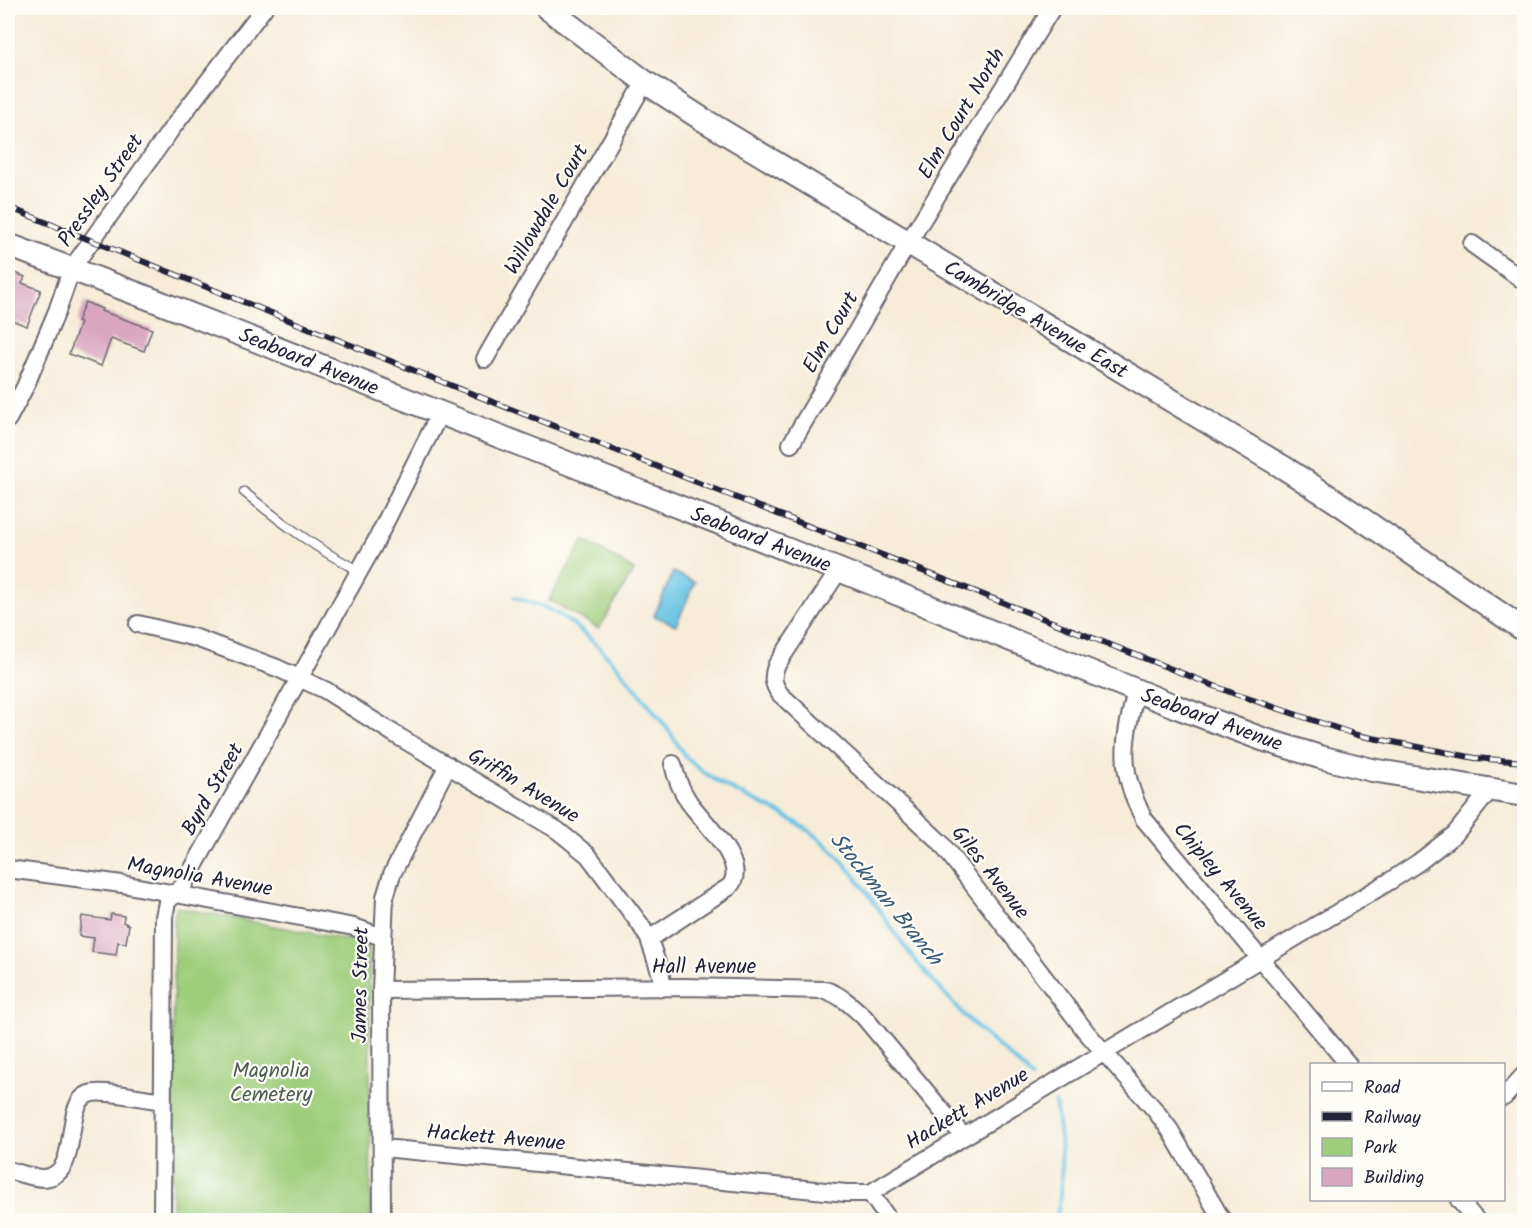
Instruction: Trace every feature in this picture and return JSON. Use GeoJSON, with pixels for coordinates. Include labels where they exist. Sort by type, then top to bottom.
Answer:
{"type":"FeatureCollection","features":[{"type":"Feature","properties":{"kind":"main road","name":"Cambridge Avenue East"},"geometry":{"type":"LineString","coordinates":[[547,8],[645,82],[1294,475],[1524,630]]}},
{"type":"Feature","properties":{"kind":"main road","name":"Seaboard Avenue"},"geometry":{"type":"LineString","coordinates":[[8,245],[72,268],[839,570],[1137,691],[1262,739],[1372,770],[1524,795]]}},
{"type":"Feature","properties":{"kind":"street","name":"Pressley Street"},"geometry":{"type":"LineString","coordinates":[[8,419],[25,387],[57,311],[72,268],[170,131],[264,8]]}},
{"type":"Feature","properties":{"kind":"street","name":"Elm Court North"},"geometry":{"type":"LineString","coordinates":[[909,243],[1052,8]]}},
{"type":"Feature","properties":{"kind":"street","name":"Willowdale Court"},"geometry":{"type":"LineString","coordinates":[[485,359],[645,82]]}},
{"type":"Feature","properties":{"kind":"street","name":"Elm Court"},"geometry":{"type":"LineString","coordinates":[[791,444],[909,243]]}},
{"type":"Feature","properties":{"kind":"street"},"geometry":{"type":"LineString","coordinates":[[1472,244],[1524,281]]}},
{"type":"Feature","properties":{"kind":"street","name":"Byrd Street"},"geometry":{"type":"LineString","coordinates":[[162,1221],[164,917],[168,902],[183,886],[300,679],[360,571],[440,413]]}},
{"type":"Feature","properties":{"kind":"street","name":"Giles Avenue"},"geometry":{"type":"LineString","coordinates":[[839,570],[776,666],[773,675],[774,686],[940,842],[1104,1053],[1155,1110],[1170,1131],[1222,1221]]}},
{"type":"Feature","properties":{"kind":"street","name":"Griffin Avenue"},"geometry":{"type":"LineString","coordinates":[[138,624],[196,638],[325,690],[557,830],[574,842],[600,869],[640,924],[649,939],[661,975],[662,988]]}},
{"type":"Feature","properties":{"kind":"street","name":"Chipley Avenue"},"geometry":{"type":"LineString","coordinates":[[1137,691],[1126,730],[1124,754],[1127,777],[1136,804],[1154,832],[1262,958],[1346,1063]]}},
{"type":"Feature","properties":{"kind":"street"},"geometry":{"type":"LineString","coordinates":[[649,939],[729,887],[736,878],[736,871],[730,857],[681,790],[673,764]]}},
{"type":"Feature","properties":{"kind":"street","name":"James Street"},"geometry":{"type":"LineString","coordinates":[[382,1221],[381,990],[385,897],[392,874],[448,765]]}},
{"type":"Feature","properties":{"kind":"street","name":"Hackett Avenue"},"geometry":{"type":"LineString","coordinates":[[383,1148],[870,1193],[1419,862],[1455,834],[1490,790]]}},
{"type":"Feature","properties":{"kind":"street","name":"Magnolia Avenue"},"geometry":{"type":"LineString","coordinates":[[8,869],[174,894],[354,927],[382,937]]}},
{"type":"Feature","properties":{"kind":"street","name":"Hall Avenue"},"geometry":{"type":"LineString","coordinates":[[381,990],[819,989],[835,993],[849,1002],[864,1017],[963,1136]]}},
{"type":"Feature","properties":{"kind":"street"},"geometry":{"type":"LineString","coordinates":[[1505,1095],[1524,1075]]}},
{"type":"Feature","properties":{"kind":"street"},"geometry":{"type":"LineString","coordinates":[[8,1170],[41,1178],[53,1175],[61,1169],[69,1146],[78,1104],[86,1095],[100,1092],[163,1101]]}},
{"type":"Feature","properties":{"kind":"street"},"geometry":{"type":"LineString","coordinates":[[870,1193],[889,1221]]}},
{"type":"Feature","properties":{"kind":"street"},"geometry":{"type":"LineString","coordinates":[[1460,1201],[1476,1221]]}},
{"type":"Feature","properties":{"kind":"lane"},"geometry":{"type":"LineString","coordinates":[[244,492],[287,528],[334,558],[360,571]]}},
{"type":"Feature","properties":{"kind":"green space"},"geometry":{"type":"Polygon","coordinates":[[[584,540],[634,570],[599,629],[549,600],[584,540]]]}},
{"type":"Feature","properties":{"kind":"green space","name":"Magnolia Cemetery"},"geometry":{"type":"Polygon","coordinates":[[[176,907],[369,944],[371,1220],[172,1220],[174,921],[176,907]]]}},
{"type":"Feature","properties":{"kind":"water"},"geometry":{"type":"Polygon","coordinates":[[[673,572],[695,582],[676,625],[654,616],[673,572]]]}},
{"type":"Feature","properties":{"kind":"building"},"geometry":{"type":"Polygon","coordinates":[[[8,270],[25,277],[22,283],[41,290],[27,326],[8,319],[8,270]]]}},
{"type":"Feature","properties":{"kind":"building"},"geometry":{"type":"Polygon","coordinates":[[[85,302],[102,309],[101,311],[152,329],[144,351],[111,339],[101,366],[69,354],[85,302]]]}},
{"type":"Feature","properties":{"kind":"building"},"geometry":{"type":"Polygon","coordinates":[[[111,914],[124,916],[123,922],[129,925],[126,943],[118,942],[116,955],[92,952],[94,938],[79,936],[82,916],[110,920],[111,914]]]}},
{"type":"Feature","properties":{"kind":"waterway","name":"Stockman Branch"},"geometry":{"type":"LineString","coordinates":[[515,597],[556,613],[577,627],[605,653],[667,728],[686,758],[719,782],[800,825],[831,849],[859,881],[920,966],[969,1020],[1032,1078]]}},
{"type":"Feature","properties":{"kind":"waterway","name":"Stockman Branch"},"geometry":{"type":"LineString","coordinates":[[1055,1103],[1062,1162],[1061,1191],[1056,1220]]}},
{"type":"Feature","properties":{"kind":"railway"},"geometry":{"type":"LineString","coordinates":[[8,207],[455,387],[1235,694],[1357,735],[1475,758],[1524,762]]}}]}
